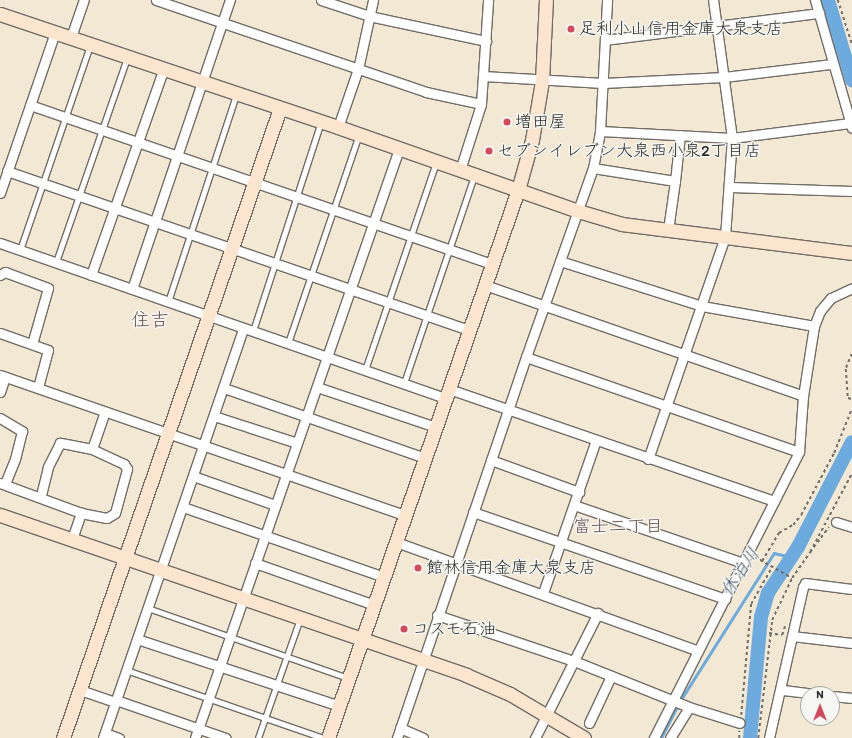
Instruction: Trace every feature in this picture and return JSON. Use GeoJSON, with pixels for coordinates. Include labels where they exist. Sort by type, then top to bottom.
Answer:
{"type":"FeatureCollection","features":[{"type":"Feature","properties":{"kind":"street"},"geometry":{"type":"LineString","coordinates":[[71,37],[84,0]]}},
{"type":"Feature","properties":{"kind":"street"},"geometry":{"type":"LineString","coordinates":[[156,0],[426,92],[481,104]]}},
{"type":"Feature","properties":{"kind":"street"},"geometry":{"type":"LineString","coordinates":[[132,289],[204,82],[230,0]]}},
{"type":"Feature","properties":{"kind":"street"},"geometry":{"type":"LineString","coordinates":[[321,0],[369,16],[486,40]]}},
{"type":"Feature","properties":{"kind":"street"},"geometry":{"type":"LineString","coordinates":[[338,127],[358,69],[373,0]]}},
{"type":"Feature","properties":{"kind":"street"},"geometry":{"type":"LineString","coordinates":[[460,170],[481,104],[488,0]]}},
{"type":"Feature","properties":{"kind":"street"},"geometry":{"type":"LineString","coordinates":[[328,738],[518,190],[532,140],[542,81],[546,0]]}},
{"type":"Feature","properties":{"kind":"street"},"geometry":{"type":"LineString","coordinates":[[397,738],[437,615],[593,168],[600,131],[607,0]]}},
{"type":"Feature","properties":{"kind":"street"},"geometry":{"type":"LineString","coordinates":[[648,459],[725,236],[730,187],[732,138],[713,0]]}},
{"type":"Feature","properties":{"kind":"street"},"geometry":{"type":"LineString","coordinates":[[600,131],[732,138],[851,126],[845,98],[832,64],[815,0]]}},
{"type":"Feature","properties":{"kind":"street"},"geometry":{"type":"LineString","coordinates":[[605,40],[819,12]]}},
{"type":"Feature","properties":{"kind":"street"},"geometry":{"type":"LineString","coordinates":[[0,14],[338,127],[578,211],[622,224],[852,253]]}},
{"type":"Feature","properties":{"kind":"street"},"geometry":{"type":"LineString","coordinates":[[0,193],[55,32]]}},
{"type":"Feature","properties":{"kind":"street"},"geometry":{"type":"LineString","coordinates":[[483,76],[542,81],[603,83],[724,77],[832,64]]}},
{"type":"Feature","properties":{"kind":"street"},"geometry":{"type":"LineString","coordinates":[[91,275],[164,68]]}},
{"type":"Feature","properties":{"kind":"street"},"geometry":{"type":"LineString","coordinates":[[30,105],[492,264]]}},
{"type":"Feature","properties":{"kind":"street"},"geometry":{"type":"LineString","coordinates":[[63,738],[125,558],[170,434],[280,108]]}},
{"type":"Feature","properties":{"kind":"street"},"geometry":{"type":"LineString","coordinates":[[668,230],[680,135]]}},
{"type":"Feature","properties":{"kind":"street"},"geometry":{"type":"LineString","coordinates":[[195,738],[399,149]]}},
{"type":"Feature","properties":{"kind":"street"},"geometry":{"type":"LineString","coordinates":[[593,168],[675,180]]}},
{"type":"Feature","properties":{"kind":"street"},"geometry":{"type":"LineString","coordinates":[[7,171],[470,330]]}},
{"type":"Feature","properties":{"kind":"street"},"geometry":{"type":"LineString","coordinates":[[730,187],[852,191]]}},
{"type":"Feature","properties":{"kind":"street"},"geometry":{"type":"LineString","coordinates":[[0,243],[365,370],[404,383],[508,410],[774,501]]}},
{"type":"Feature","properties":{"kind":"street"},"geometry":{"type":"LineString","coordinates":[[560,261],[702,306],[814,326]]}},
{"type":"Feature","properties":{"kind":"street"},"geometry":{"type":"LineString","coordinates":[[0,275],[5,272],[48,288],[48,294],[32,344]]}},
{"type":"Feature","properties":{"kind":"street"},"geometry":{"type":"LineString","coordinates":[[485,285],[802,396]]}},
{"type":"Feature","properties":{"kind":"street"},"geometry":{"type":"LineString","coordinates":[[654,738],[799,452],[802,396],[814,326],[820,311],[831,298],[852,288]]}},
{"type":"Feature","properties":{"kind":"street"},"geometry":{"type":"LineString","coordinates":[[119,738],[104,735],[194,476],[243,328]]}},
{"type":"Feature","properties":{"kind":"street"},"geometry":{"type":"LineString","coordinates":[[0,333],[46,349],[49,353],[38,388]]}},
{"type":"Feature","properties":{"kind":"street"},"geometry":{"type":"LineString","coordinates":[[526,357],[799,452]]}},
{"type":"Feature","properties":{"kind":"street"},"geometry":{"type":"LineString","coordinates":[[0,392],[2,376],[286,475],[406,515]]}},
{"type":"Feature","properties":{"kind":"street"},"geometry":{"type":"LineString","coordinates":[[317,387],[436,427]]}},
{"type":"Feature","properties":{"kind":"street"},"geometry":{"type":"LineString","coordinates":[[224,388],[425,458]]}},
{"type":"Feature","properties":{"kind":"street"},"geometry":{"type":"LineString","coordinates":[[92,449],[105,412]]}},
{"type":"Feature","properties":{"kind":"street"},"geometry":{"type":"LineString","coordinates":[[214,416],[297,443]]}},
{"type":"Feature","properties":{"kind":"street"},"geometry":{"type":"LineString","coordinates":[[0,418],[22,431],[15,459],[2,483],[41,496],[81,513],[107,518],[113,516],[127,469],[124,464],[92,449],[60,443],[47,471],[41,496]]}},
{"type":"Feature","properties":{"kind":"street"},"geometry":{"type":"LineString","coordinates":[[543,593],[596,440]]}},
{"type":"Feature","properties":{"kind":"street"},"geometry":{"type":"LineString","coordinates":[[491,460],[579,492]]}},
{"type":"Feature","properties":{"kind":"street"},"geometry":{"type":"LineString","coordinates":[[194,476],[275,505]]}},
{"type":"Feature","properties":{"kind":"street"},"geometry":{"type":"LineString","coordinates":[[574,505],[743,563]]}},
{"type":"Feature","properties":{"kind":"street"},"geometry":{"type":"LineString","coordinates":[[183,507],[384,577]]}},
{"type":"Feature","properties":{"kind":"street"},"geometry":{"type":"LineString","coordinates":[[473,512],[725,599]]}},
{"type":"Feature","properties":{"kind":"street"},"geometry":{"type":"LineString","coordinates":[[72,539],[81,513]]}},
{"type":"Feature","properties":{"kind":"street"},"geometry":{"type":"LineString","coordinates":[[0,515],[301,617],[422,660],[510,694],[584,738]]}},
{"type":"Feature","properties":{"kind":"street"},"geometry":{"type":"LineString","coordinates":[[836,522],[852,527]]}},
{"type":"Feature","properties":{"kind":"street"},"geometry":{"type":"LineString","coordinates":[[396,542],[543,593],[698,651]]}},
{"type":"Feature","properties":{"kind":"street"},"geometry":{"type":"LineString","coordinates":[[255,563],[374,605]]}},
{"type":"Feature","properties":{"kind":"street"},"geometry":{"type":"LineString","coordinates":[[769,738],[805,583],[852,589]]}},
{"type":"Feature","properties":{"kind":"street"},"geometry":{"type":"LineString","coordinates":[[535,738],[598,613]]}},
{"type":"Feature","properties":{"kind":"street"},"geometry":{"type":"LineString","coordinates":[[437,615],[574,661],[674,700],[688,707],[740,723]]}},
{"type":"Feature","properties":{"kind":"street"},"geometry":{"type":"LineString","coordinates":[[792,636],[852,643]]}},
{"type":"Feature","properties":{"kind":"street"},"geometry":{"type":"LineString","coordinates":[[137,639],[340,706]]}},
{"type":"Feature","properties":{"kind":"street"},"geometry":{"type":"LineString","coordinates":[[589,723],[611,676]]}},
{"type":"Feature","properties":{"kind":"street"},"geometry":{"type":"LineString","coordinates":[[80,690],[226,738]]}},
{"type":"Feature","properties":{"kind":"street"},"geometry":{"type":"LineString","coordinates":[[783,690],[800,692]]}},
{"type":"Feature","properties":{"kind":"street"},"geometry":{"type":"LineString","coordinates":[[840,697],[852,698]]}},
{"type":"Feature","properties":{"kind":"street"},"geometry":{"type":"LineString","coordinates":[[670,738],[688,707]]}},
{"type":"Feature","properties":{"kind":"street"},"geometry":{"type":"LineString","coordinates":[[400,728],[423,738]]}},
{"type":"Feature","properties":{"kind":"lane"},"geometry":{"type":"LineString","coordinates":[[20,250],[91,44]]}},
{"type":"Feature","properties":{"kind":"lane"},"geometry":{"type":"LineString","coordinates":[[56,263],[128,56]]}},
{"type":"Feature","properties":{"kind":"lane"},"geometry":{"type":"LineString","coordinates":[[168,302],[237,93]]}},
{"type":"Feature","properties":{"kind":"lane"},"geometry":{"type":"LineString","coordinates":[[253,331],[321,122]]}},
{"type":"Feature","properties":{"kind":"lane"},"geometry":{"type":"LineString","coordinates":[[288,343],[359,135]]}},
{"type":"Feature","properties":{"kind":"lane"},"geometry":{"type":"LineString","coordinates":[[365,370],[437,162]]}},
{"type":"Feature","properties":{"kind":"lane"},"geometry":{"type":"LineString","coordinates":[[404,383],[475,175]]}},
{"type":"Feature","properties":{"kind":"lane"},"geometry":{"type":"LineString","coordinates":[[148,608],[349,678]]}},
{"type":"Feature","properties":{"kind":"lane"},"geometry":{"type":"LineString","coordinates":[[258,738],[301,617]]}},
{"type":"Feature","properties":{"kind":"lane"},"geometry":{"type":"LineString","coordinates":[[126,670],[323,738]]}},
{"type":"Feature","properties":{"kind":"path"},"geometry":{"type":"LineString","coordinates":[[838,0],[852,44]]}},
{"type":"Feature","properties":{"kind":"path"},"geometry":{"type":"LineString","coordinates":[[852,354],[846,369],[848,398],[852,399]]}},
{"type":"Feature","properties":{"kind":"path"},"geometry":{"type":"LineString","coordinates":[[762,562],[779,533],[793,524],[801,515],[834,453],[852,408]]}},
{"type":"Feature","properties":{"kind":"path"},"geometry":{"type":"LineString","coordinates":[[810,552],[852,473]]}},
{"type":"Feature","properties":{"kind":"path"},"geometry":{"type":"LineString","coordinates":[[758,738],[769,633],[772,620],[792,578],[834,520],[836,522]]}},
{"type":"Feature","properties":{"kind":"path"},"geometry":{"type":"LineString","coordinates":[[757,558],[792,578]]}},
{"type":"Feature","properties":{"kind":"path"},"geometry":{"type":"LineString","coordinates":[[739,738],[751,604],[772,567]]}},
{"type":"Feature","properties":{"kind":"path"},"geometry":{"type":"LineString","coordinates":[[769,633],[782,635],[784,628]]}},
{"type":"Feature","properties":{"kind":"waterway","name":"休泊川"},"geometry":{"type":"LineString","coordinates":[[828,0],[852,80]]}},
{"type":"Feature","properties":{"kind":"waterway"},"geometry":{"type":"LineString","coordinates":[[750,738],[761,617],[768,593],[798,547],[852,442]]}},
{"type":"Feature","properties":{"kind":"waterway","name":"休泊川"},"geometry":{"type":"LineString","coordinates":[[680,701],[774,553],[791,557]]}},
{"type":"Feature","properties":{"kind":"waterway","name":"休泊川"},"geometry":{"type":"LineString","coordinates":[[661,738],[678,705]]}},
{"type":"Feature","properties":{"kind":"place","name":"足利小山信用金庫大泉支店"},"geometry":{"type":"Point","coordinates":[571,29]}},
{"type":"Feature","properties":{"kind":"place","name":"増田屋"},"geometry":{"type":"Point","coordinates":[507,122]}},
{"type":"Feature","properties":{"kind":"place","name":"セブンイレブン大泉西小泉2丁目店"},"geometry":{"type":"Point","coordinates":[489,151]}},
{"type":"Feature","properties":{"kind":"place","name":"館林信用金庫大泉支店"},"geometry":{"type":"Point","coordinates":[418,568]}},
{"type":"Feature","properties":{"kind":"place","name":"コスモ石油"},"geometry":{"type":"Point","coordinates":[404,629]}},
{"type":"Feature","properties":{"kind":"district","name":"住吉"},"geometry":{"type":"Point","coordinates":[150,320]}},
{"type":"Feature","properties":{"kind":"district","name":"富士二丁目"},"geometry":{"type":"Point","coordinates":[618,526]}}]}
